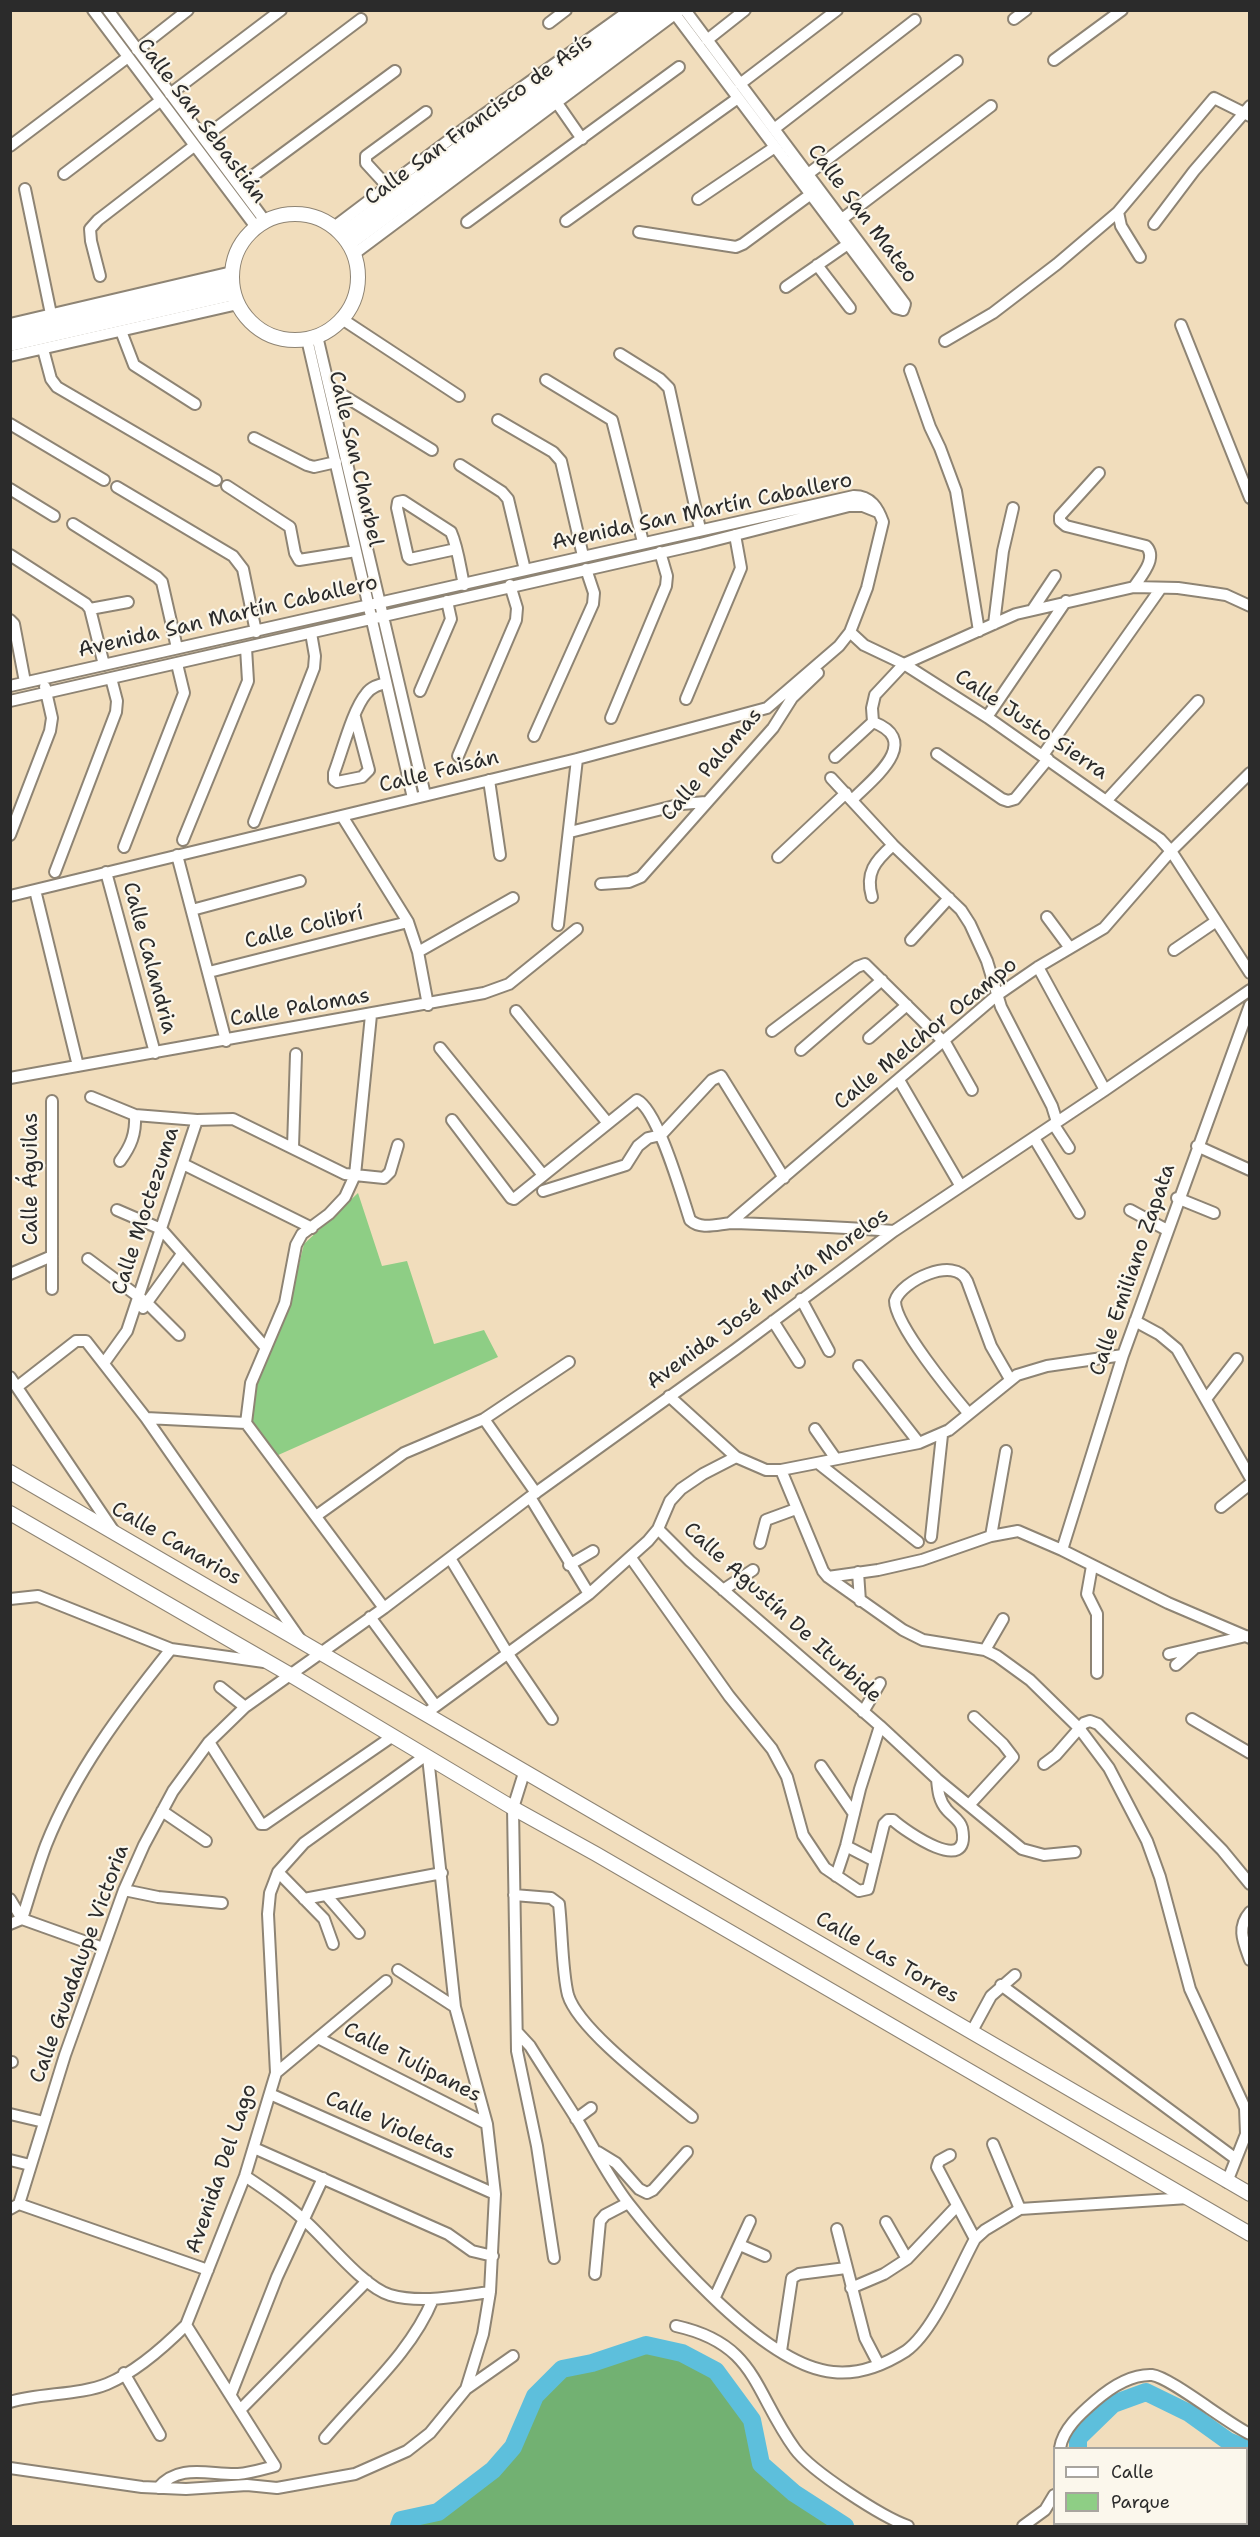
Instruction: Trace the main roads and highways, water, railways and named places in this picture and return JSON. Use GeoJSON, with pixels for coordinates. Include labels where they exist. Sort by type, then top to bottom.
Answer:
{"type":"FeatureCollection","features":[{"type":"Feature","properties":{"kind":"main road","name":"Calle San Francisco de Asís"},"geometry":{"type":"LineString","coordinates":[[345,239],[646,10]]}},
{"type":"Feature","properties":{"kind":"main road","name":"Calle San Francisco de Asís"},"geometry":{"type":"LineString","coordinates":[[345,239],[675,11]]}},
{"type":"Feature","properties":{"kind":"main road"},"geometry":{"type":"LineString","coordinates":[[288,214],[313,216],[345,239],[359,276],[354,300],[342,319],[312,337],[286,339],[266,333],[250,320],[234,288],[239,247],[261,224],[288,214]]}},
{"type":"Feature","properties":{"kind":"main road"},"geometry":{"type":"LineString","coordinates":[[10,333],[234,288]]}},
{"type":"Feature","properties":{"kind":"main road"},"geometry":{"type":"LineString","coordinates":[[10,344],[234,288]]}},
{"type":"Feature","properties":{"kind":"main road","name":"Calle Canarios"},"geometry":{"type":"LineString","coordinates":[[10,1472],[319,1653],[430,1710]]}},
{"type":"Feature","properties":{"kind":"main road"},"geometry":{"type":"LineString","coordinates":[[10,1513],[270,1662],[513,1808],[1250,2234]]}},
{"type":"Feature","properties":{"kind":"main road","name":"Calle Las Torres"},"geometry":{"type":"LineString","coordinates":[[430,1710],[524,1773],[1250,2194]]}},
{"type":"Feature","properties":{"kind":"waterway"},"geometry":{"type":"LineString","coordinates":[[399,2526],[401,2520],[438,2512],[493,2470],[513,2447],[535,2396],[562,2369],[592,2363],[646,2345],[682,2353],[716,2371],[752,2420],[761,2464],[794,2493],[845,2526]]}},
{"type":"Feature","properties":{"kind":"waterway"},"geometry":{"type":"LineString","coordinates":[[1078,2447],[1078,2438],[1113,2404],[1146,2392],[1189,2413],[1228,2441],[1243,2447]]}}]}
